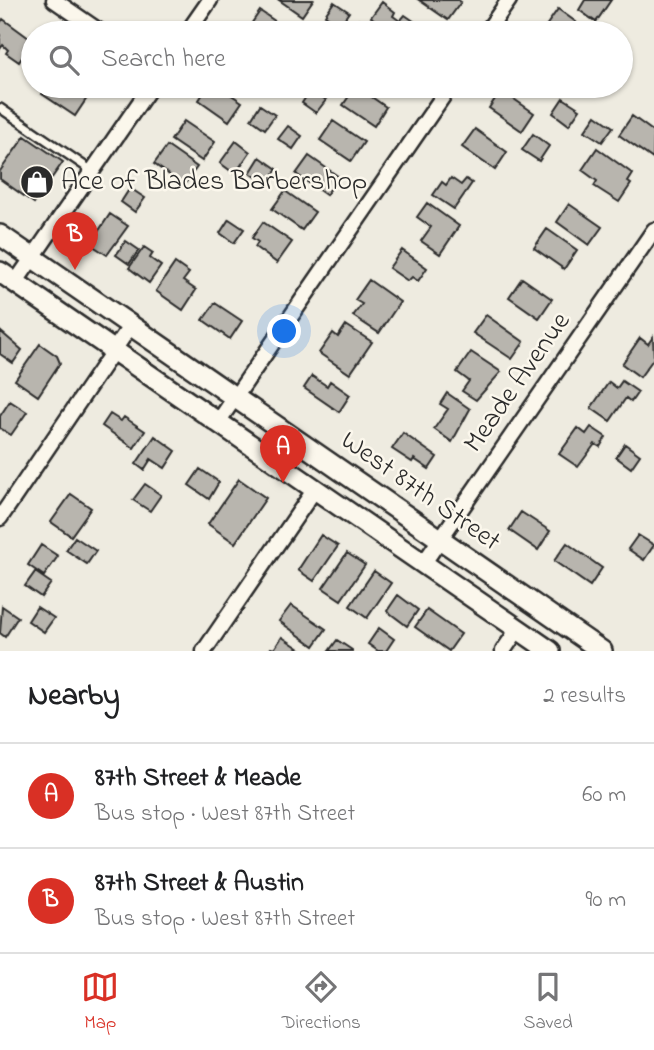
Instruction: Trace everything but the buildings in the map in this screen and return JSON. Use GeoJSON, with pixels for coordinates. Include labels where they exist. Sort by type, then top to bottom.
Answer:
{"type":"FeatureCollection","features":[{"type":"Feature","properties":{"kind":"main road","name":"West 87th Street"},"geometry":{"type":"LineString","coordinates":[[0,235],[602,651]]}},
{"type":"Feature","properties":{"kind":"main road","name":"West 87th Street"},"geometry":{"type":"LineString","coordinates":[[8,277],[550,651]]}},
{"type":"Feature","properties":{"kind":"street"},"geometry":{"type":"LineString","coordinates":[[54,0],[85,21]]}},
{"type":"Feature","properties":{"kind":"street"},"geometry":{"type":"LineString","coordinates":[[196,21],[211,0]]}},
{"type":"Feature","properties":{"kind":"street"},"geometry":{"type":"LineString","coordinates":[[494,21],[509,0]]}},
{"type":"Feature","properties":{"kind":"street"},"geometry":{"type":"LineString","coordinates":[[8,277],[33,257],[143,98]]}},
{"type":"Feature","properties":{"kind":"street"},"geometry":{"type":"LineString","coordinates":[[218,422],[442,98]]}},
{"type":"Feature","properties":{"kind":"street","name":"Meade Avenue"},"geometry":{"type":"LineString","coordinates":[[423,564],[654,230]]}},
{"type":"Feature","properties":{"kind":"street"},"geometry":{"type":"LineString","coordinates":[[0,517],[131,326]]}},
{"type":"Feature","properties":{"kind":"street"},"geometry":{"type":"LineString","coordinates":[[204,651],[314,489]]}},
{"type":"Feature","properties":{"kind":"street"},"geometry":{"type":"LineString","coordinates":[[503,651],[519,629]]}},
{"type":"Feature","properties":{"kind":"lane"},"geometry":{"type":"LineString","coordinates":[[0,108],[92,172]]}},
{"type":"Feature","properties":{"kind":"place","name":"Ace of Blades Barbershop"},"geometry":{"type":"Point","coordinates":[37,182]}},
{"type":"Feature","properties":{"kind":"place","name":"87th Street & Austin"},"geometry":{"type":"Point","coordinates":[75,270]}},
{"type":"Feature","properties":{"kind":"place","name":"87th Street & Meade"},"geometry":{"type":"Point","coordinates":[283,483]}}]}
